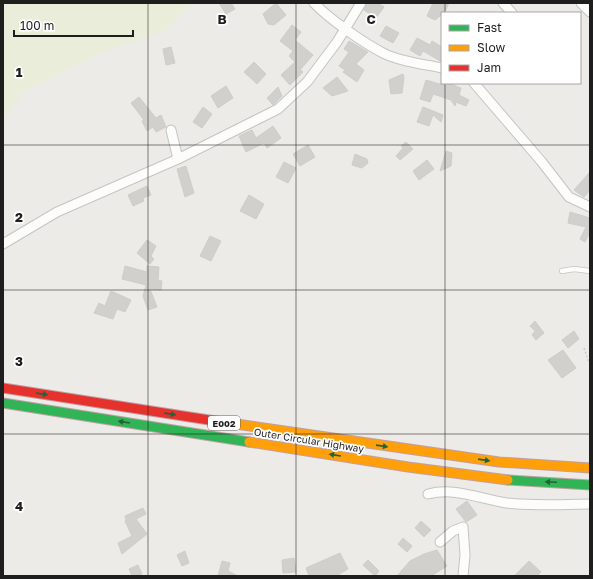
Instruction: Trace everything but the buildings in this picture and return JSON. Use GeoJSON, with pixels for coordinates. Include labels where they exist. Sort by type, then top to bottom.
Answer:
{"type":"FeatureCollection","features":[{"type":"Feature","properties":{"kind":"highway","name":"Outer Circular Highway"},"geometry":{"type":"LineString","coordinates":[[3,388],[446,455],[499,462],[590,468]]}},
{"type":"Feature","properties":{"kind":"highway","name":"Outer Circular Highway"},"geometry":{"type":"LineString","coordinates":[[3,403],[506,480],[590,484]]}},
{"type":"Feature","properties":{"kind":"street"},"geometry":{"type":"LineString","coordinates":[[314,3],[330,18],[385,54],[405,61],[441,68]]}},
{"type":"Feature","properties":{"kind":"street"},"geometry":{"type":"LineString","coordinates":[[3,244],[57,212],[178,159],[278,109],[307,82],[337,42],[361,3]]}},
{"type":"Feature","properties":{"kind":"street"},"geometry":{"type":"LineString","coordinates":[[503,3],[511,12]]}},
{"type":"Feature","properties":{"kind":"street"},"geometry":{"type":"LineString","coordinates":[[581,3],[590,12]]}},
{"type":"Feature","properties":{"kind":"street"},"geometry":{"type":"LineString","coordinates":[[475,84],[541,161],[569,197],[590,207]]}},
{"type":"Feature","properties":{"kind":"street"},"geometry":{"type":"LineString","coordinates":[[171,130],[178,159]]}},
{"type":"Feature","properties":{"kind":"street"},"geometry":{"type":"LineString","coordinates":[[428,494],[449,491],[487,500],[530,505],[590,504]]}},
{"type":"Feature","properties":{"kind":"street"},"geometry":{"type":"LineString","coordinates":[[440,542],[453,531],[463,527],[465,555],[463,576]]}},
{"type":"Feature","properties":{"kind":"lane"},"geometry":{"type":"LineString","coordinates":[[562,271],[574,269],[590,271]]}},
{"type":"Feature","properties":{"kind":"path"},"geometry":{"type":"LineString","coordinates":[[584,348],[588,360],[590,361]]}},
{"type":"Feature","properties":{"kind":"green space"},"geometry":{"type":"Polygon","coordinates":[[[3,3],[192,3],[165,31],[98,54],[22,93],[3,119],[3,3]]]}},
{"type":"Feature","properties":{"kind":"traffic: fast"},"geometry":{"type":"LineString","coordinates":[[3,403],[249,442]]}},
{"type":"Feature","properties":{"kind":"traffic: fast"},"geometry":{"type":"LineString","coordinates":[[508,480],[590,485]]}},
{"type":"Feature","properties":{"kind":"traffic: slow"},"geometry":{"type":"LineString","coordinates":[[222,422],[499,462],[590,468]]}},
{"type":"Feature","properties":{"kind":"traffic: slow"},"geometry":{"type":"LineString","coordinates":[[249,442],[408,467],[508,480]]}},
{"type":"Feature","properties":{"kind":"traffic: jam"},"geometry":{"type":"LineString","coordinates":[[3,388],[222,422]]}}]}
